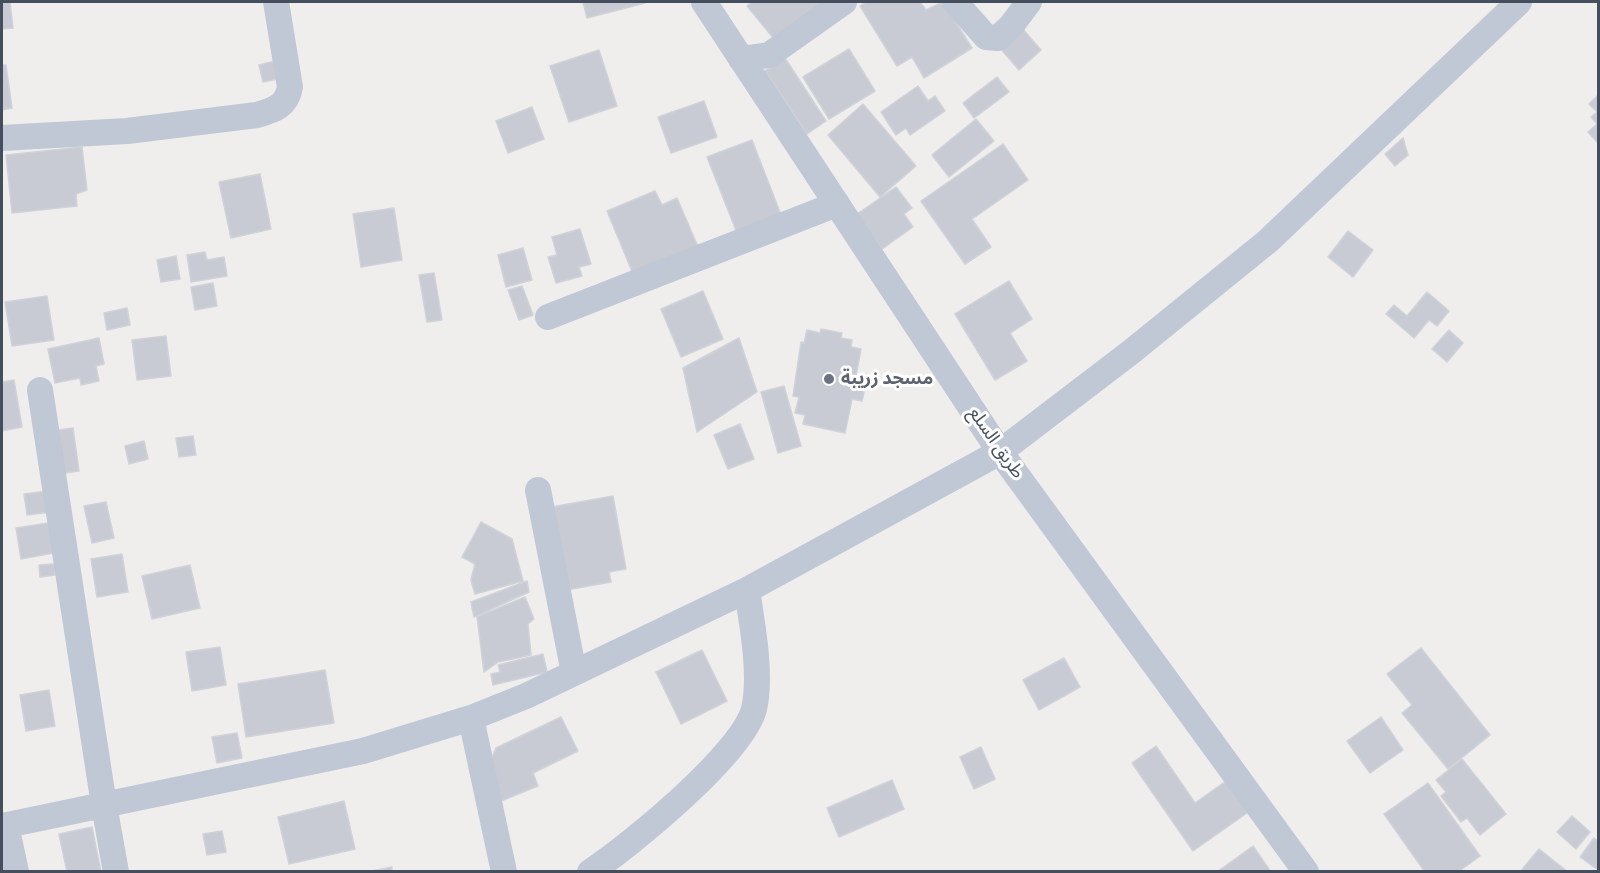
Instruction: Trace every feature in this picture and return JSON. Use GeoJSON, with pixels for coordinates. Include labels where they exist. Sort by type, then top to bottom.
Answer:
{"type":"FeatureCollection","features":[{"type":"Feature","properties":{"kind":"street"},"geometry":{"type":"LineString","coordinates":[[2,138],[126,130],[257,115],[271,111],[283,105],[288,98],[290,87],[276,2]]}},
{"type":"Feature","properties":{"kind":"street","name":"طريق السلع"},"geometry":{"type":"LineString","coordinates":[[704,2],[1000,452],[1306,872]]}},
{"type":"Feature","properties":{"kind":"street"},"geometry":{"type":"LineString","coordinates":[[741,59],[769,55],[844,2]]}},
{"type":"Feature","properties":{"kind":"street"},"geometry":{"type":"LineString","coordinates":[[955,2],[986,37],[998,38],[1011,26],[1029,2]]}},
{"type":"Feature","properties":{"kind":"street"},"geometry":{"type":"LineString","coordinates":[[16,872],[4,826],[363,751],[471,718],[574,673],[747,590],[1000,452],[1200,298],[1268,241],[1391,126],[1515,3]]}},
{"type":"Feature","properties":{"kind":"street"},"geometry":{"type":"LineString","coordinates":[[548,317],[837,204]]}},
{"type":"Feature","properties":{"kind":"street"},"geometry":{"type":"LineString","coordinates":[[40,390],[116,872]]}},
{"type":"Feature","properties":{"kind":"street"},"geometry":{"type":"LineString","coordinates":[[538,490],[574,673]]}},
{"type":"Feature","properties":{"kind":"street"},"geometry":{"type":"LineString","coordinates":[[590,872],[659,817],[719,763],[745,732],[754,708],[756,654],[747,590]]}},
{"type":"Feature","properties":{"kind":"street"},"geometry":{"type":"LineString","coordinates":[[471,718],[504,872]]}},
{"type":"Feature","properties":{"kind":"building"},"geometry":{"type":"Polygon","coordinates":[[[2,2],[10,2],[13,28],[2,29],[2,2]]]}},
{"type":"Feature","properties":{"kind":"building"},"geometry":{"type":"Polygon","coordinates":[[[583,2],[645,2],[645,3],[587,18],[583,2]]]}},
{"type":"Feature","properties":{"kind":"building"},"geometry":{"type":"Polygon","coordinates":[[[752,2],[833,2],[779,45],[747,6],[752,2]]]}},
{"type":"Feature","properties":{"kind":"building"},"geometry":{"type":"Polygon","coordinates":[[[866,2],[920,2],[926,10],[943,2],[972,48],[924,78],[912,57],[897,66],[860,6],[866,2]]]}},
{"type":"Feature","properties":{"kind":"building"},"geometry":{"type":"Polygon","coordinates":[[[1021,27],[1041,50],[1019,70],[999,47],[1021,27]]]}},
{"type":"Feature","properties":{"kind":"building"},"geometry":{"type":"Polygon","coordinates":[[[849,49],[875,91],[829,119],[803,77],[849,49]]]}},
{"type":"Feature","properties":{"kind":"building"},"geometry":{"type":"Polygon","coordinates":[[[599,50],[617,106],[569,122],[550,66],[599,50]]]}},
{"type":"Feature","properties":{"kind":"building"},"geometry":{"type":"Polygon","coordinates":[[[785,58],[826,121],[807,134],[765,71],[785,58]]]}},
{"type":"Feature","properties":{"kind":"building"},"geometry":{"type":"Polygon","coordinates":[[[279,60],[283,78],[263,82],[259,65],[279,60]]]}},
{"type":"Feature","properties":{"kind":"building"},"geometry":{"type":"Polygon","coordinates":[[[2,65],[6,65],[12,108],[2,110],[2,65]]]}},
{"type":"Feature","properties":{"kind":"building"},"geometry":{"type":"Polygon","coordinates":[[[997,77],[1009,92],[974,118],[963,103],[997,77]]]}},
{"type":"Feature","properties":{"kind":"building"},"geometry":{"type":"Polygon","coordinates":[[[918,86],[928,101],[935,96],[945,111],[910,135],[906,128],[896,135],[881,112],[918,86]]]}},
{"type":"Feature","properties":{"kind":"building"},"geometry":{"type":"Polygon","coordinates":[[[1598,95],[1598,143],[1588,132],[1597,124],[1591,117],[1597,112],[1589,104],[1598,95]]]}},
{"type":"Feature","properties":{"kind":"building"},"geometry":{"type":"Polygon","coordinates":[[[704,101],[717,137],[671,153],[658,117],[704,101]]]}},
{"type":"Feature","properties":{"kind":"building"},"geometry":{"type":"Polygon","coordinates":[[[863,104],[916,166],[880,197],[828,135],[863,104]]]}},
{"type":"Feature","properties":{"kind":"building"},"geometry":{"type":"Polygon","coordinates":[[[532,107],[544,139],[508,153],[496,121],[532,107]]]}},
{"type":"Feature","properties":{"kind":"building"},"geometry":{"type":"Polygon","coordinates":[[[976,119],[994,141],[949,177],[932,155],[976,119]]]}},
{"type":"Feature","properties":{"kind":"building"},"geometry":{"type":"Polygon","coordinates":[[[1403,138],[1408,155],[1395,166],[1385,154],[1403,138]]]}},
{"type":"Feature","properties":{"kind":"building"},"geometry":{"type":"Polygon","coordinates":[[[752,140],[783,220],[739,238],[707,157],[752,140]]]}},
{"type":"Feature","properties":{"kind":"building"},"geometry":{"type":"Polygon","coordinates":[[[1003,144],[1028,180],[972,219],[991,247],[965,264],[921,201],[1003,144]]]}},
{"type":"Feature","properties":{"kind":"building"},"geometry":{"type":"Polygon","coordinates":[[[82,147],[87,190],[76,194],[77,206],[12,213],[6,155],[82,147]]]}},
{"type":"Feature","properties":{"kind":"building"},"geometry":{"type":"Polygon","coordinates":[[[260,174],[271,229],[231,238],[219,182],[260,174]]]}},
{"type":"Feature","properties":{"kind":"building"},"geometry":{"type":"Polygon","coordinates":[[[896,187],[912,208],[904,214],[913,227],[882,249],[857,214],[896,187]]]}},
{"type":"Feature","properties":{"kind":"building"},"geometry":{"type":"Polygon","coordinates":[[[655,191],[662,205],[677,198],[699,249],[634,276],[607,211],[655,191]]]}},
{"type":"Feature","properties":{"kind":"building"},"geometry":{"type":"Polygon","coordinates":[[[394,208],[402,260],[361,267],[353,214],[394,208]]]}},
{"type":"Feature","properties":{"kind":"building"},"geometry":{"type":"Polygon","coordinates":[[[580,229],[591,264],[579,267],[582,276],[556,283],[548,257],[557,255],[552,237],[580,229]]]}},
{"type":"Feature","properties":{"kind":"building"},"geometry":{"type":"Polygon","coordinates":[[[1348,231],[1373,250],[1353,277],[1328,257],[1348,231]]]}},
{"type":"Feature","properties":{"kind":"building"},"geometry":{"type":"Polygon","coordinates":[[[523,248],[532,280],[506,287],[498,255],[523,248]]]}},
{"type":"Feature","properties":{"kind":"building"},"geometry":{"type":"Polygon","coordinates":[[[205,252],[207,260],[224,257],[227,276],[191,282],[187,255],[205,252]]]}},
{"type":"Feature","properties":{"kind":"building"},"geometry":{"type":"Polygon","coordinates":[[[176,256],[180,279],[161,282],[157,260],[176,256]]]}},
{"type":"Feature","properties":{"kind":"building"},"geometry":{"type":"Polygon","coordinates":[[[434,273],[442,320],[427,322],[419,275],[434,273]]]}},
{"type":"Feature","properties":{"kind":"building"},"geometry":{"type":"Polygon","coordinates":[[[1009,281],[1032,319],[1010,333],[1027,361],[995,380],[955,314],[1009,281]]]}},
{"type":"Feature","properties":{"kind":"building"},"geometry":{"type":"Polygon","coordinates":[[[213,283],[217,306],[195,310],[191,287],[213,283]]]}},
{"type":"Feature","properties":{"kind":"building"},"geometry":{"type":"Polygon","coordinates":[[[522,286],[533,315],[519,320],[508,290],[522,286]]]}},
{"type":"Feature","properties":{"kind":"building"},"geometry":{"type":"Polygon","coordinates":[[[703,291],[723,339],[681,357],[661,309],[703,291]]]}},
{"type":"Feature","properties":{"kind":"building"},"geometry":{"type":"Polygon","coordinates":[[[1427,292],[1449,311],[1437,326],[1429,320],[1414,338],[1386,314],[1394,305],[1407,316],[1427,292]]]}},
{"type":"Feature","properties":{"kind":"building"},"geometry":{"type":"Polygon","coordinates":[[[47,296],[54,340],[12,346],[5,302],[47,296]]]}},
{"type":"Feature","properties":{"kind":"building"},"geometry":{"type":"Polygon","coordinates":[[[127,308],[130,325],[107,330],[104,313],[127,308]]]}},
{"type":"Feature","properties":{"kind":"building"},"geometry":{"type":"Polygon","coordinates":[[[821,329],[842,333],[841,338],[852,340],[851,347],[861,349],[856,376],[867,379],[862,401],[852,399],[845,433],[803,424],[805,415],[795,413],[799,397],[793,396],[801,342],[804,343],[807,330],[820,333],[821,329]]]}},
{"type":"Feature","properties":{"kind":"building"},"geometry":{"type":"Polygon","coordinates":[[[1449,330],[1463,343],[1447,362],[1432,349],[1449,330]]]}},
{"type":"Feature","properties":{"kind":"building"},"geometry":{"type":"Polygon","coordinates":[[[166,336],[171,376],[137,380],[132,340],[166,336]]]}},
{"type":"Feature","properties":{"kind":"building"},"geometry":{"type":"Polygon","coordinates":[[[99,338],[104,364],[96,366],[99,381],[81,385],[80,378],[55,383],[48,349],[99,338]]]}},
{"type":"Feature","properties":{"kind":"building"},"geometry":{"type":"Polygon","coordinates":[[[739,338],[757,392],[697,432],[683,368],[739,338]]]}},
{"type":"Feature","properties":{"kind":"building"},"geometry":{"type":"Polygon","coordinates":[[[14,380],[22,427],[2,431],[2,382],[14,380]]]}},
{"type":"Feature","properties":{"kind":"building"},"geometry":{"type":"Polygon","coordinates":[[[784,386],[801,446],[778,453],[761,392],[784,386]]]}},
{"type":"Feature","properties":{"kind":"building"},"geometry":{"type":"Polygon","coordinates":[[[740,424],[754,459],[728,469],[714,435],[740,424]]]}},
{"type":"Feature","properties":{"kind":"building"},"geometry":{"type":"Polygon","coordinates":[[[73,428],[79,471],[59,474],[52,431],[73,428]]]}},
{"type":"Feature","properties":{"kind":"building"},"geometry":{"type":"Polygon","coordinates":[[[193,436],[196,455],[179,457],[176,438],[193,436]]]}},
{"type":"Feature","properties":{"kind":"building"},"geometry":{"type":"Polygon","coordinates":[[[144,441],[148,459],[129,464],[125,446],[144,441]]]}},
{"type":"Feature","properties":{"kind":"building"},"geometry":{"type":"Polygon","coordinates":[[[48,491],[51,512],[27,515],[24,494],[48,491]]]}},
{"type":"Feature","properties":{"kind":"building"},"geometry":{"type":"Polygon","coordinates":[[[613,496],[626,569],[609,572],[611,582],[561,591],[546,508],[613,496]]]}},
{"type":"Feature","properties":{"kind":"building"},"geometry":{"type":"Polygon","coordinates":[[[106,502],[114,538],[92,543],[84,506],[106,502]]]}},
{"type":"Feature","properties":{"kind":"building"},"geometry":{"type":"Polygon","coordinates":[[[481,522],[512,539],[523,581],[475,594],[471,580],[475,564],[462,557],[481,522]]]}},
{"type":"Feature","properties":{"kind":"building"},"geometry":{"type":"Polygon","coordinates":[[[48,523],[53,553],[21,559],[16,528],[48,523]]]}},
{"type":"Feature","properties":{"kind":"building"},"geometry":{"type":"Polygon","coordinates":[[[122,554],[128,592],[97,597],[91,559],[122,554]]]}},
{"type":"Feature","properties":{"kind":"building"},"geometry":{"type":"Polygon","coordinates":[[[54,564],[55,575],[40,577],[39,565],[54,564]]]}},
{"type":"Feature","properties":{"kind":"building"},"geometry":{"type":"Polygon","coordinates":[[[190,565],[200,608],[152,619],[142,576],[190,565]]]}},
{"type":"Feature","properties":{"kind":"building"},"geometry":{"type":"Polygon","coordinates":[[[527,581],[529,592],[474,617],[471,602],[527,581]]]}},
{"type":"Feature","properties":{"kind":"building"},"geometry":{"type":"Polygon","coordinates":[[[525,597],[534,619],[528,624],[531,655],[498,662],[484,672],[477,617],[525,597]]]}},
{"type":"Feature","properties":{"kind":"building"},"geometry":{"type":"Polygon","coordinates":[[[220,647],[226,685],[192,691],[186,652],[220,647]]]}},
{"type":"Feature","properties":{"kind":"building"},"geometry":{"type":"Polygon","coordinates":[[[1421,648],[1490,735],[1448,769],[1402,713],[1412,705],[1387,674],[1421,648]]]}},
{"type":"Feature","properties":{"kind":"building"},"geometry":{"type":"Polygon","coordinates":[[[702,650],[727,701],[681,724],[656,672],[702,650]]]}},
{"type":"Feature","properties":{"kind":"building"},"geometry":{"type":"Polygon","coordinates":[[[543,654],[547,672],[493,685],[491,674],[500,672],[498,665],[543,654]]]}},
{"type":"Feature","properties":{"kind":"building"},"geometry":{"type":"Polygon","coordinates":[[[1064,658],[1080,687],[1039,710],[1023,680],[1064,658]]]}},
{"type":"Feature","properties":{"kind":"building"},"geometry":{"type":"Polygon","coordinates":[[[325,670],[334,723],[246,737],[238,684],[325,670]]]}},
{"type":"Feature","properties":{"kind":"building"},"geometry":{"type":"Polygon","coordinates":[[[49,690],[55,726],[26,731],[20,695],[49,690]]]}},
{"type":"Feature","properties":{"kind":"building"},"geometry":{"type":"Polygon","coordinates":[[[561,717],[578,751],[533,773],[538,786],[501,801],[491,760],[496,748],[561,717]]]}},
{"type":"Feature","properties":{"kind":"building"},"geometry":{"type":"Polygon","coordinates":[[[1381,717],[1403,750],[1370,773],[1347,741],[1381,717]]]}},
{"type":"Feature","properties":{"kind":"building"},"geometry":{"type":"Polygon","coordinates":[[[237,733],[242,758],[217,763],[212,737],[237,733]]]}},
{"type":"Feature","properties":{"kind":"building"},"geometry":{"type":"Polygon","coordinates":[[[1156,746],[1195,803],[1226,781],[1247,813],[1193,851],[1132,763],[1156,746]]]}},
{"type":"Feature","properties":{"kind":"building"},"geometry":{"type":"Polygon","coordinates":[[[981,747],[995,779],[974,789],[960,757],[981,747]]]}},
{"type":"Feature","properties":{"kind":"building"},"geometry":{"type":"Polygon","coordinates":[[[1462,759],[1506,814],[1480,835],[1467,818],[1461,822],[1441,796],[1446,792],[1436,780],[1462,759]]]}},
{"type":"Feature","properties":{"kind":"building"},"geometry":{"type":"Polygon","coordinates":[[[892,780],[904,809],[839,837],[827,808],[892,780]]]}},
{"type":"Feature","properties":{"kind":"building"},"geometry":{"type":"Polygon","coordinates":[[[1428,783],[1480,856],[1458,872],[1425,872],[1384,814],[1428,783]]]}},
{"type":"Feature","properties":{"kind":"building"},"geometry":{"type":"Polygon","coordinates":[[[344,801],[355,849],[289,864],[278,817],[344,801]]]}},
{"type":"Feature","properties":{"kind":"building"},"geometry":{"type":"Polygon","coordinates":[[[1572,816],[1590,832],[1576,849],[1557,832],[1572,816]]]}},
{"type":"Feature","properties":{"kind":"building"},"geometry":{"type":"Polygon","coordinates":[[[92,827],[101,872],[67,872],[59,834],[92,827]]]}},
{"type":"Feature","properties":{"kind":"building"},"geometry":{"type":"Polygon","coordinates":[[[222,831],[226,852],[207,855],[203,834],[222,831]]]}},
{"type":"Feature","properties":{"kind":"building"},"geometry":{"type":"Polygon","coordinates":[[[1594,838],[1598,841],[1598,870],[1580,857],[1594,838]]]}},
{"type":"Feature","properties":{"kind":"building"},"geometry":{"type":"Polygon","coordinates":[[[1253,846],[1271,872],[1217,872],[1253,846]]]}},
{"type":"Feature","properties":{"kind":"building"},"geometry":{"type":"Polygon","coordinates":[[[1539,849],[1568,872],[1520,872],[1539,849]]]}},
{"type":"Feature","properties":{"kind":"building"},"geometry":{"type":"Polygon","coordinates":[[[392,867],[392,872],[367,872],[392,867]]]}},
{"type":"Feature","properties":{"kind":"place","name":"مسجد زريبة"},"geometry":{"type":"Point","coordinates":[829,379]}}]}
